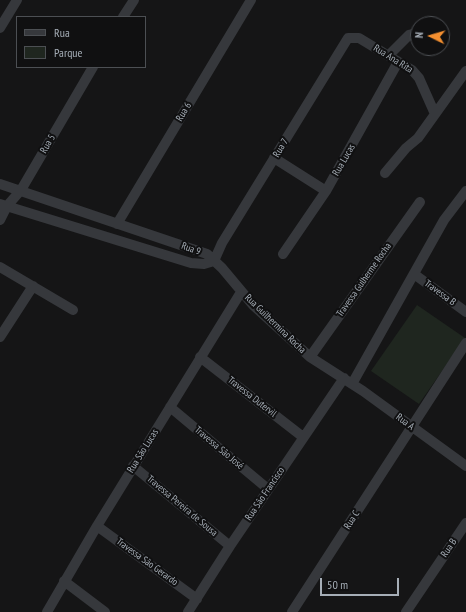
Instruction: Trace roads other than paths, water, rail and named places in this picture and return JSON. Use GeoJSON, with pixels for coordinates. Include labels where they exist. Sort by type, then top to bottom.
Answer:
{"type":"FeatureCollection","features":[{"type":"Feature","properties":{"kind":"street"},"geometry":{"type":"LineString","coordinates":[[0,28],[17,0]]}},
{"type":"Feature","properties":{"kind":"street"},"geometry":{"type":"LineString","coordinates":[[124,16],[134,0]]}},
{"type":"Feature","properties":{"kind":"street","name":"Rua 6"},"geometry":{"type":"LineString","coordinates":[[117,224],[251,0]]}},
{"type":"Feature","properties":{"kind":"street"},"geometry":{"type":"LineString","coordinates":[[389,55],[410,35]]}},
{"type":"Feature","properties":{"kind":"street","name":"Rua Ana Rita"},"geometry":{"type":"LineString","coordinates":[[351,37],[359,38],[389,55],[416,73],[435,114]]}},
{"type":"Feature","properties":{"kind":"street","name":"Rua 7"},"geometry":{"type":"LineString","coordinates":[[220,267],[222,243],[346,41],[351,37]]}},
{"type":"Feature","properties":{"kind":"street","name":"Rua Lucas"},"geometry":{"type":"LineString","coordinates":[[284,254],[326,191],[398,62]]}},
{"type":"Feature","properties":{"kind":"street","name":"Rua 5"},"geometry":{"type":"LineString","coordinates":[[0,220],[4,205],[21,190],[92,68]]}},
{"type":"Feature","properties":{"kind":"street"},"geometry":{"type":"LineString","coordinates":[[384,174],[406,148],[418,138],[466,71]]}},
{"type":"Feature","properties":{"kind":"street"},"geometry":{"type":"LineString","coordinates":[[274,158],[326,191]]}},
{"type":"Feature","properties":{"kind":"street","name":"Rua 9"},"geometry":{"type":"LineString","coordinates":[[0,184],[195,249],[206,254],[220,267]]}},
{"type":"Feature","properties":{"kind":"street","name":"Rua São Francisco"},"geometry":{"type":"LineString","coordinates":[[188,612],[303,437],[348,381],[414,274],[444,220],[466,191]]}},
{"type":"Feature","properties":{"kind":"street","name":"Travessa Gulherme Rocha"},"geometry":{"type":"LineString","coordinates":[[310,358],[420,202]]}},
{"type":"Feature","properties":{"kind":"street","name":"Rua 9"},"geometry":{"type":"LineString","coordinates":[[4,205],[191,262],[220,267]]}},
{"type":"Feature","properties":{"kind":"street"},"geometry":{"type":"LineString","coordinates":[[0,267],[73,310]]}},
{"type":"Feature","properties":{"kind":"street","name":"Rua Guilhermina Rocha"},"geometry":{"type":"LineString","coordinates":[[220,267],[241,292],[310,358],[348,381]]}},
{"type":"Feature","properties":{"kind":"street","name":"Travessa B"},"geometry":{"type":"LineString","coordinates":[[414,274],[466,312]]}},
{"type":"Feature","properties":{"kind":"street"},"geometry":{"type":"LineString","coordinates":[[0,336],[33,286]]}},
{"type":"Feature","properties":{"kind":"street","name":"Rua São Lucas"},"geometry":{"type":"LineString","coordinates":[[47,612],[97,526],[241,292]]}},
{"type":"Feature","properties":{"kind":"street","name":"Rua C"},"geometry":{"type":"LineString","coordinates":[[292,612],[466,343]]}},
{"type":"Feature","properties":{"kind":"street","name":"Travessa Dutervil"},"geometry":{"type":"LineString","coordinates":[[200,357],[303,437]]}},
{"type":"Feature","properties":{"kind":"street","name":"Rua A"},"geometry":{"type":"LineString","coordinates":[[348,381],[466,466]]}},
{"type":"Feature","properties":{"kind":"street","name":"Travessa São José"},"geometry":{"type":"LineString","coordinates":[[170,407],[268,489]]}},
{"type":"Feature","properties":{"kind":"street","name":"Travessa Pereira de Sousa"},"geometry":{"type":"LineString","coordinates":[[134,466],[230,546]]}},
{"type":"Feature","properties":{"kind":"street","name":"Rua B"},"geometry":{"type":"LineString","coordinates":[[406,612],[466,523]]}},
{"type":"Feature","properties":{"kind":"street","name":"Travessa São Gerardo"},"geometry":{"type":"LineString","coordinates":[[97,526],[197,599]]}},
{"type":"Feature","properties":{"kind":"street"},"geometry":{"type":"LineString","coordinates":[[64,581],[105,612]]}}]}
